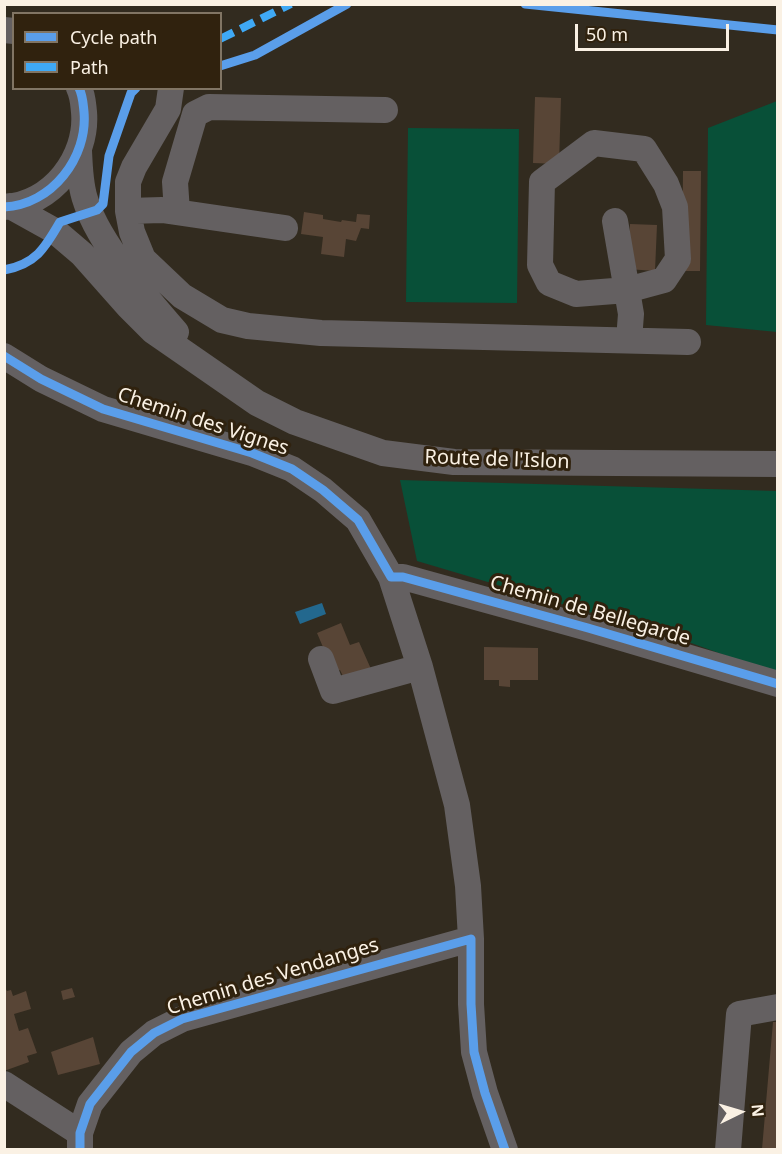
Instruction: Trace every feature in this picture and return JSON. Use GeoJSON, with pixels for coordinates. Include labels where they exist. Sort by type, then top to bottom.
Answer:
{"type":"FeatureCollection","features":[{"type":"Feature","properties":{"kind":"street"},"geometry":{"type":"LineString","coordinates":[[7,207],[39,196],[63,177],[79,151],[85,123],[80,90]]}},
{"type":"Feature","properties":{"kind":"street"},"geometry":{"type":"LineString","coordinates":[[171,90],[168,109],[128,182],[128,211],[132,232],[143,259],[182,296],[222,320],[248,326],[321,333],[688,342]]}},
{"type":"Feature","properties":{"kind":"street"},"geometry":{"type":"LineString","coordinates":[[177,212],[175,182],[195,114],[209,106],[385,110]]}},
{"type":"Feature","properties":{"kind":"street"},"geometry":{"type":"LineString","coordinates":[[594,143],[644,149],[666,184],[675,207],[678,259],[664,280],[627,290],[576,294],[549,283],[540,265],[542,182],[594,143]]}},
{"type":"Feature","properties":{"kind":"street","name":"Route de l'Islon"},"geometry":{"type":"LineString","coordinates":[[79,151],[80,175],[85,200],[104,240],[146,297],[203,365]]}},
{"type":"Feature","properties":{"kind":"street","name":"Route de l'Islon"},"geometry":{"type":"LineString","coordinates":[[7,207],[55,231],[82,254],[153,331],[256,403],[296,422],[383,453],[454,462],[777,464]]}},
{"type":"Feature","properties":{"kind":"street"},"geometry":{"type":"LineString","coordinates":[[128,211],[162,210],[285,228]]}},
{"type":"Feature","properties":{"kind":"street"},"geometry":{"type":"LineString","coordinates":[[615,221],[631,314],[629,340]]}},
{"type":"Feature","properties":{"kind":"street","name":"Chemin des Vignes"},"geometry":{"type":"LineString","coordinates":[[4,356],[41,379],[103,409],[252,453],[292,469],[323,490],[358,520],[391,577],[420,667],[457,805],[468,886],[474,1052],[484,1093],[505,1149]]}},
{"type":"Feature","properties":{"kind":"street","name":"Chemin de Bellegarde"},"geometry":{"type":"LineString","coordinates":[[391,577],[404,577],[565,621],[777,684]]}},
{"type":"Feature","properties":{"kind":"street"},"geometry":{"type":"LineString","coordinates":[[321,659],[333,691],[420,667]]}},
{"type":"Feature","properties":{"kind":"street","name":"Chemin des Vendanges"},"geometry":{"type":"LineString","coordinates":[[80,1141],[90,1104],[131,1052],[154,1033],[182,1019],[471,939]]}},
{"type":"Feature","properties":{"kind":"street"},"geometry":{"type":"LineString","coordinates":[[728,1149],[739,1014],[777,1007]]}},
{"type":"Feature","properties":{"kind":"street"},"geometry":{"type":"LineString","coordinates":[[4,1084],[80,1141]]}},
{"type":"Feature","properties":{"kind":"green space"},"geometry":{"type":"Polygon","coordinates":[[[777,101],[777,332],[706,325],[708,128],[777,101]]]}},
{"type":"Feature","properties":{"kind":"green space"},"geometry":{"type":"Polygon","coordinates":[[[408,128],[519,129],[517,303],[406,302],[408,128]]]}},
{"type":"Feature","properties":{"kind":"green space"},"geometry":{"type":"Polygon","coordinates":[[[400,480],[777,491],[777,674],[680,639],[417,561],[400,480]]]}},
{"type":"Feature","properties":{"kind":"water"},"geometry":{"type":"Polygon","coordinates":[[[322,603],[326,614],[300,624],[295,612],[322,603]]]}},
{"type":"Feature","properties":{"kind":"building"},"geometry":{"type":"Polygon","coordinates":[[[535,97],[561,98],[559,164],[533,163],[535,97]]]}},
{"type":"Feature","properties":{"kind":"building"},"geometry":{"type":"Polygon","coordinates":[[[683,171],[701,171],[700,271],[682,271],[683,171]]]}},
{"type":"Feature","properties":{"kind":"building"},"geometry":{"type":"Polygon","coordinates":[[[304,212],[323,215],[323,219],[341,222],[342,220],[356,222],[357,214],[370,215],[369,229],[361,228],[356,241],[346,239],[344,257],[321,254],[323,237],[301,234],[304,212]]]}},
{"type":"Feature","properties":{"kind":"building"},"geometry":{"type":"Polygon","coordinates":[[[630,224],[657,225],[655,271],[628,269],[630,224]]]}},
{"type":"Feature","properties":{"kind":"building"},"geometry":{"type":"Polygon","coordinates":[[[341,623],[350,645],[359,642],[371,669],[345,680],[340,670],[334,673],[317,633],[341,623]]]}},
{"type":"Feature","properties":{"kind":"building"},"geometry":{"type":"Polygon","coordinates":[[[484,647],[538,648],[538,680],[510,680],[510,687],[499,686],[499,680],[484,680],[484,647]]]}},
{"type":"Feature","properties":{"kind":"building"},"geometry":{"type":"Polygon","coordinates":[[[4,986],[7,991],[11,990],[13,996],[26,991],[31,1009],[14,1014],[19,1031],[28,1028],[37,1053],[27,1056],[29,1062],[4,1071],[4,986]]]}},
{"type":"Feature","properties":{"kind":"building"},"geometry":{"type":"Polygon","coordinates":[[[72,988],[75,997],[63,1000],[61,991],[72,988]]]}},
{"type":"Feature","properties":{"kind":"building"},"geometry":{"type":"Polygon","coordinates":[[[773,1022],[777,1022],[777,1149],[762,1149],[773,1022]]]}},
{"type":"Feature","properties":{"kind":"building"},"geometry":{"type":"Polygon","coordinates":[[[93,1037],[100,1064],[58,1075],[51,1052],[93,1037]]]}},
{"type":"Feature","properties":{"kind":"marked path"},"geometry":{"type":"LineString","coordinates":[[222,38],[291,4]]}},
{"type":"Feature","properties":{"kind":"cycle path"},"geometry":{"type":"LineString","coordinates":[[222,65],[255,55],[347,4]]}},
{"type":"Feature","properties":{"kind":"cycle path"},"geometry":{"type":"LineString","coordinates":[[525,4],[778,30]]}},
{"type":"Feature","properties":{"kind":"cycle path"},"geometry":{"type":"LineString","coordinates":[[4,207],[37,198],[64,176],[80,146],[84,129],[84,112],[80,90]]}},
{"type":"Feature","properties":{"kind":"cycle path"},"geometry":{"type":"LineString","coordinates":[[4,270],[24,264],[38,254],[60,222],[97,210],[103,204],[109,156],[134,90]]}},
{"type":"Feature","properties":{"kind":"cycle path"},"geometry":{"type":"LineString","coordinates":[[4,356],[41,379],[103,409],[252,453],[292,469],[323,490],[358,520],[391,577],[403,577],[588,628],[778,684]]}},
{"type":"Feature","properties":{"kind":"cycle path"},"geometry":{"type":"LineString","coordinates":[[80,1150],[80,1133],[90,1104],[131,1052],[154,1033],[182,1019],[471,939],[474,1052],[485,1093],[505,1150]]}}]}
